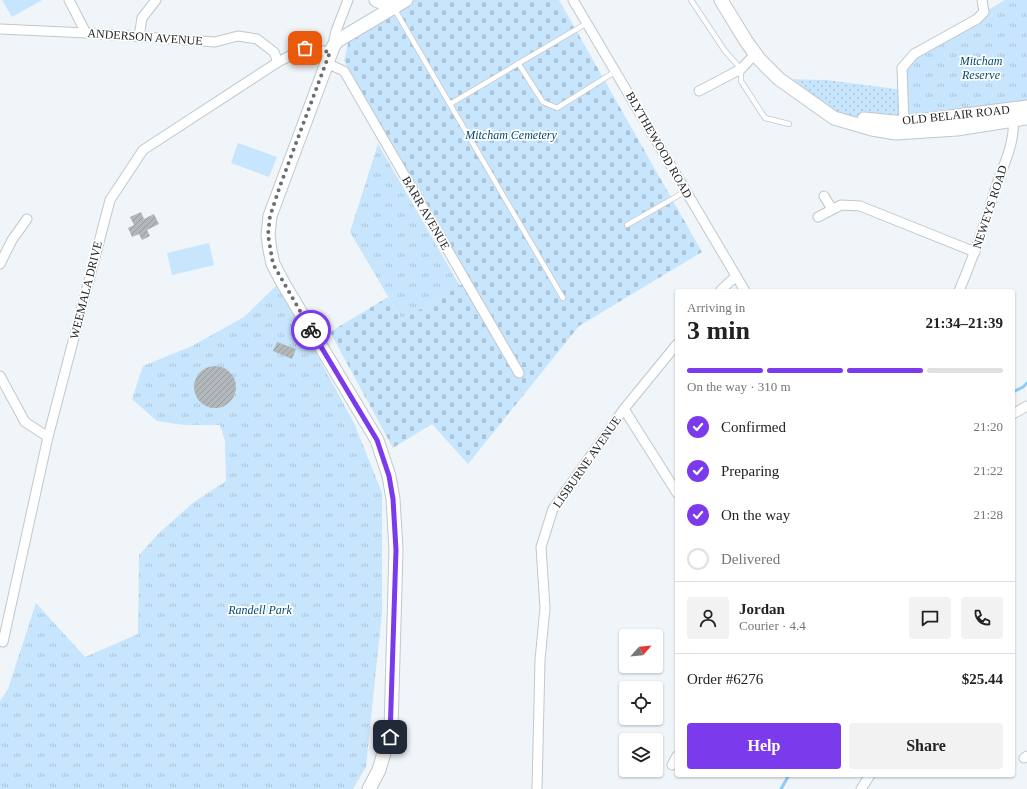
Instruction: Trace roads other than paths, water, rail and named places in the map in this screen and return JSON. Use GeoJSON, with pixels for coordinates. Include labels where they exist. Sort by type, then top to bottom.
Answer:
{"type":"FeatureCollection","features":[{"type":"Feature","properties":{"kind":"main road"},"geometry":{"type":"LineString","coordinates":[[376,0],[394,8]]}},
{"type":"Feature","properties":{"kind":"main road"},"geometry":{"type":"LineString","coordinates":[[369,789],[379,770],[391,729],[396,550],[393,499],[389,476],[377,440],[273,264],[268,235],[270,216],[280,186],[330,54],[343,38],[406,0]]}},
{"type":"Feature","properties":{"kind":"main road","name":"OLD BELAIR ROAD"},"geometry":{"type":"LineString","coordinates":[[721,0],[756,54],[778,79],[814,105],[904,128],[1012,115],[1027,118]]}},
{"type":"Feature","properties":{"kind":"main road","name":"OLD BELAIR ROAD"},"geometry":{"type":"LineString","coordinates":[[1012,115],[1027,107]]}},
{"type":"Feature","properties":{"kind":"street"},"geometry":{"type":"LineString","coordinates":[[69,0],[86,33]]}},
{"type":"Feature","properties":{"kind":"street"},"geometry":{"type":"LineString","coordinates":[[139,36],[142,18],[156,0]]}},
{"type":"Feature","properties":{"kind":"street"},"geometry":{"type":"LineString","coordinates":[[330,54],[336,31],[348,0]]}},
{"type":"Feature","properties":{"kind":"street"},"geometry":{"type":"LineString","coordinates":[[904,128],[902,68],[914,54],[977,20],[984,12],[982,0]]}},
{"type":"Feature","properties":{"kind":"street","name":"BLYTHEWOOD ROAD"},"geometry":{"type":"LineString","coordinates":[[577,1],[587,23],[744,289]]}},
{"type":"Feature","properties":{"kind":"street","name":"ANDERSON AVENUE"},"geometry":{"type":"LineString","coordinates":[[0,29],[139,36],[215,42],[238,36],[257,39],[274,52],[278,62]]}},
{"type":"Feature","properties":{"kind":"street","name":"WEEMALA DRIVE"},"geometry":{"type":"LineString","coordinates":[[2,646],[48,437],[110,200],[143,150],[278,62],[305,48],[330,54]]}},
{"type":"Feature","properties":{"kind":"street","name":"BARR AVENUE"},"geometry":{"type":"LineString","coordinates":[[330,54],[344,71],[519,373]]}},
{"type":"Feature","properties":{"kind":"street"},"geometry":{"type":"LineString","coordinates":[[699,91],[741,68],[756,54]]}},
{"type":"Feature","properties":{"kind":"street","name":"NEWEYS ROAD"},"geometry":{"type":"LineString","coordinates":[[960,289],[975,252],[1013,134],[1012,115]]}},
{"type":"Feature","properties":{"kind":"street"},"geometry":{"type":"LineString","coordinates":[[824,196],[832,208]]}},
{"type":"Feature","properties":{"kind":"street"},"geometry":{"type":"LineString","coordinates":[[818,217],[832,208],[841,205],[860,206],[975,252]]}},
{"type":"Feature","properties":{"kind":"street"},"geometry":{"type":"LineString","coordinates":[[0,264],[12,240],[27,218]]}},
{"type":"Feature","properties":{"kind":"street"},"geometry":{"type":"LineString","coordinates":[[722,289],[736,276]]}},
{"type":"Feature","properties":{"kind":"street","name":"LISBURNE AVENUE"},"geometry":{"type":"LineString","coordinates":[[537,789],[540,660],[545,608],[541,547],[553,509],[624,409],[675,346]]}},
{"type":"Feature","properties":{"kind":"street"},"geometry":{"type":"LineString","coordinates":[[0,376],[25,422],[48,437]]}},
{"type":"Feature","properties":{"kind":"street"},"geometry":{"type":"LineString","coordinates":[[1015,413],[1027,406]]}},
{"type":"Feature","properties":{"kind":"street"},"geometry":{"type":"LineString","coordinates":[[624,409],[675,490]]}},
{"type":"Feature","properties":{"kind":"street"},"geometry":{"type":"LineString","coordinates":[[672,765],[675,760]]}},
{"type":"Feature","properties":{"kind":"street"},"geometry":{"type":"LineString","coordinates":[[861,789],[869,777]]}},
{"type":"Feature","properties":{"kind":"lane"},"geometry":{"type":"LineString","coordinates":[[691,0],[725,51],[741,68],[741,81],[765,118],[789,124]]}},
{"type":"Feature","properties":{"kind":"lane"},"geometry":{"type":"LineString","coordinates":[[394,8],[563,298]]}},
{"type":"Feature","properties":{"kind":"lane"},"geometry":{"type":"LineString","coordinates":[[450,104],[587,23]]}},
{"type":"Feature","properties":{"kind":"lane"},"geometry":{"type":"LineString","coordinates":[[518,63],[543,102],[557,108],[616,71]]}},
{"type":"Feature","properties":{"kind":"lane"},"geometry":{"type":"LineString","coordinates":[[627,225],[686,191]]}},
{"type":"Feature","properties":{"kind":"waterway"},"geometry":{"type":"LineString","coordinates":[[1015,391],[1027,383]]}},
{"type":"Feature","properties":{"kind":"waterway"},"geometry":{"type":"LineString","coordinates":[[781,789],[788,777]]}},
{"type":"Feature","properties":{"kind":"park label","name":"Mitcham Reserve"},"geometry":{"type":"Point","coordinates":[981,68]}},
{"type":"Feature","properties":{"kind":"park label","name":"Mitcham Cemetery"},"geometry":{"type":"Point","coordinates":[511,135]}},
{"type":"Feature","properties":{"kind":"park label","name":"Randell Park"},"geometry":{"type":"Point","coordinates":[260,610]}}]}
